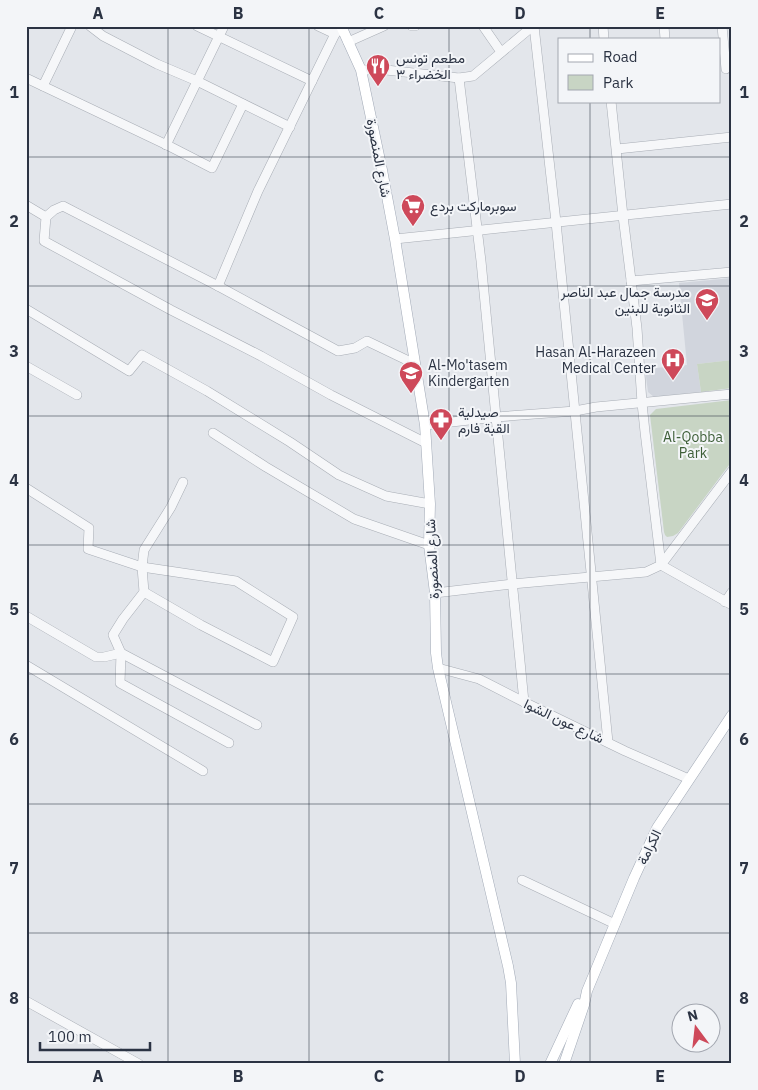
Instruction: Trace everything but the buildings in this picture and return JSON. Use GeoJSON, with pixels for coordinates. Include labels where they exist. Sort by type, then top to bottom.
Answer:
{"type":"FeatureCollection","features":[{"type":"Feature","properties":{"kind":"main road","name":"شارع المنصورة"},"geometry":{"type":"LineString","coordinates":[[339,29],[348,42],[361,70],[394,239],[425,425],[430,504],[429,545],[438,668],[508,966],[511,983],[515,1064]]}},
{"type":"Feature","properties":{"kind":"main road","name":"الكرامة"},"geometry":{"type":"LineString","coordinates":[[550,1064],[578,1005],[587,991],[657,828],[732,715]]}},
{"type":"Feature","properties":{"kind":"main road","name":"الكرامة"},"geometry":{"type":"LineString","coordinates":[[564,1064],[587,991]]}},
{"type":"Feature","properties":{"kind":"street"},"geometry":{"type":"LineString","coordinates":[[44,86],[72,26]]}},
{"type":"Feature","properties":{"kind":"street"},"geometry":{"type":"LineString","coordinates":[[90,26],[103,36],[157,64],[197,81],[290,127]]}},
{"type":"Feature","properties":{"kind":"street"},"geometry":{"type":"LineString","coordinates":[[103,36],[108,26]]}},
{"type":"Feature","properties":{"kind":"street"},"geometry":{"type":"LineString","coordinates":[[196,26],[312,81]]}},
{"type":"Feature","properties":{"kind":"street"},"geometry":{"type":"LineString","coordinates":[[166,145],[224,26]]}},
{"type":"Feature","properties":{"kind":"street"},"geometry":{"type":"LineString","coordinates":[[218,286],[258,191],[339,29],[318,26]]}},
{"type":"Feature","properties":{"kind":"street"},"geometry":{"type":"LineString","coordinates":[[348,42],[384,26]]}},
{"type":"Feature","properties":{"kind":"street"},"geometry":{"type":"LineString","coordinates":[[483,26],[501,52]]}},
{"type":"Feature","properties":{"kind":"street"},"geometry":{"type":"LineString","coordinates":[[361,70],[386,70],[459,78],[473,76],[534,26]]}},
{"type":"Feature","properties":{"kind":"street"},"geometry":{"type":"LineString","coordinates":[[534,26],[556,222],[608,742]]}},
{"type":"Feature","properties":{"kind":"street"},"geometry":{"type":"LineString","coordinates":[[722,26],[726,70]]}},
{"type":"Feature","properties":{"kind":"street"},"geometry":{"type":"LineString","coordinates":[[26,78],[212,168],[243,104]]}},
{"type":"Feature","properties":{"kind":"street"},"geometry":{"type":"LineString","coordinates":[[459,78],[482,261],[524,702]]}},
{"type":"Feature","properties":{"kind":"street"},"geometry":{"type":"LineString","coordinates":[[612,102],[637,328],[642,404],[661,565]]}},
{"type":"Feature","properties":{"kind":"street"},"geometry":{"type":"LineString","coordinates":[[616,149],[732,137]]}},
{"type":"Feature","properties":{"kind":"street"},"geometry":{"type":"LineString","coordinates":[[394,239],[732,204]]}},
{"type":"Feature","properties":{"kind":"street"},"geometry":{"type":"LineString","coordinates":[[26,205],[46,217]]}},
{"type":"Feature","properties":{"kind":"street"},"geometry":{"type":"LineString","coordinates":[[415,364],[367,341],[355,348],[338,351],[218,286],[63,206],[54,210],[46,217],[44,240],[171,310],[426,443]]}},
{"type":"Feature","properties":{"kind":"street"},"geometry":{"type":"LineString","coordinates":[[632,281],[732,272]]}},
{"type":"Feature","properties":{"kind":"street"},"geometry":{"type":"LineString","coordinates":[[26,309],[129,371],[142,355],[168,368],[290,442],[339,475],[386,496],[430,504]]}},
{"type":"Feature","properties":{"kind":"street"},"geometry":{"type":"LineString","coordinates":[[26,366],[77,395]]}},
{"type":"Feature","properties":{"kind":"street"},"geometry":{"type":"LineString","coordinates":[[425,425],[732,394]]}},
{"type":"Feature","properties":{"kind":"street"},"geometry":{"type":"LineString","coordinates":[[213,433],[354,519],[429,545]]}},
{"type":"Feature","properties":{"kind":"street"},"geometry":{"type":"LineString","coordinates":[[434,593],[646,572],[661,565],[732,471]]}},
{"type":"Feature","properties":{"kind":"street"},"geometry":{"type":"LineString","coordinates":[[183,482],[171,507],[144,550],[142,567],[144,592],[113,635],[121,653],[120,683],[229,743]]}},
{"type":"Feature","properties":{"kind":"street"},"geometry":{"type":"LineString","coordinates":[[26,488],[89,528],[88,549],[142,567],[236,582],[293,617],[273,662],[201,625],[144,592]]}},
{"type":"Feature","properties":{"kind":"street"},"geometry":{"type":"LineString","coordinates":[[661,565],[728,603],[732,592]]}},
{"type":"Feature","properties":{"kind":"street"},"geometry":{"type":"LineString","coordinates":[[26,616],[96,657],[121,653],[257,726]]}},
{"type":"Feature","properties":{"kind":"street"},"geometry":{"type":"LineString","coordinates":[[26,666],[203,770]]}},
{"type":"Feature","properties":{"kind":"street","name":"شارع عون الشوا"},"geometry":{"type":"LineString","coordinates":[[438,668],[479,679],[689,779]]}},
{"type":"Feature","properties":{"kind":"street"},"geometry":{"type":"LineString","coordinates":[[522,880],[615,924]]}},
{"type":"Feature","properties":{"kind":"street"},"geometry":{"type":"LineString","coordinates":[[26,1001],[139,1064]]}},
{"type":"Feature","properties":{"kind":"shaded area","name":"مدرسة جمال عبد الناصر الثانوية للبنين"},"geometry":{"type":"Polygon","coordinates":[[[732,278],[732,360],[697,364],[701,392],[654,397],[648,392],[645,369],[687,365],[679,283],[732,278]]]}},
{"type":"Feature","properties":{"kind":"green space"},"geometry":{"type":"Polygon","coordinates":[[[732,360],[732,388],[701,392],[697,364],[732,360]]]}},
{"type":"Feature","properties":{"kind":"green space","name":"Al-Qobba Park"},"geometry":{"type":"Polygon","coordinates":[[[732,400],[732,461],[678,533],[667,537],[664,532],[650,415],[656,409],[732,400]]]}},
{"type":"Feature","properties":{"kind":"place","name":"مطعم تونس الخضراء ٣"},"geometry":{"type":"Point","coordinates":[378,87]}},
{"type":"Feature","properties":{"kind":"place","name":"سوبرماركت بردع"},"geometry":{"type":"Point","coordinates":[413,227]}},
{"type":"Feature","properties":{"kind":"place","name":"مدرسة جمال عبد الناصر الثانوية للبنين"},"geometry":{"type":"Point","coordinates":[707,321]}},
{"type":"Feature","properties":{"kind":"place","name":"Hasan Al-Harazeen Medical Center"},"geometry":{"type":"Point","coordinates":[673,381]}},
{"type":"Feature","properties":{"kind":"place","name":"Al-Mo'tasem Kindergarten"},"geometry":{"type":"Point","coordinates":[411,394]}},
{"type":"Feature","properties":{"kind":"place","name":"صيدلية القبة فارم"},"geometry":{"type":"Point","coordinates":[441,441]}}]}
